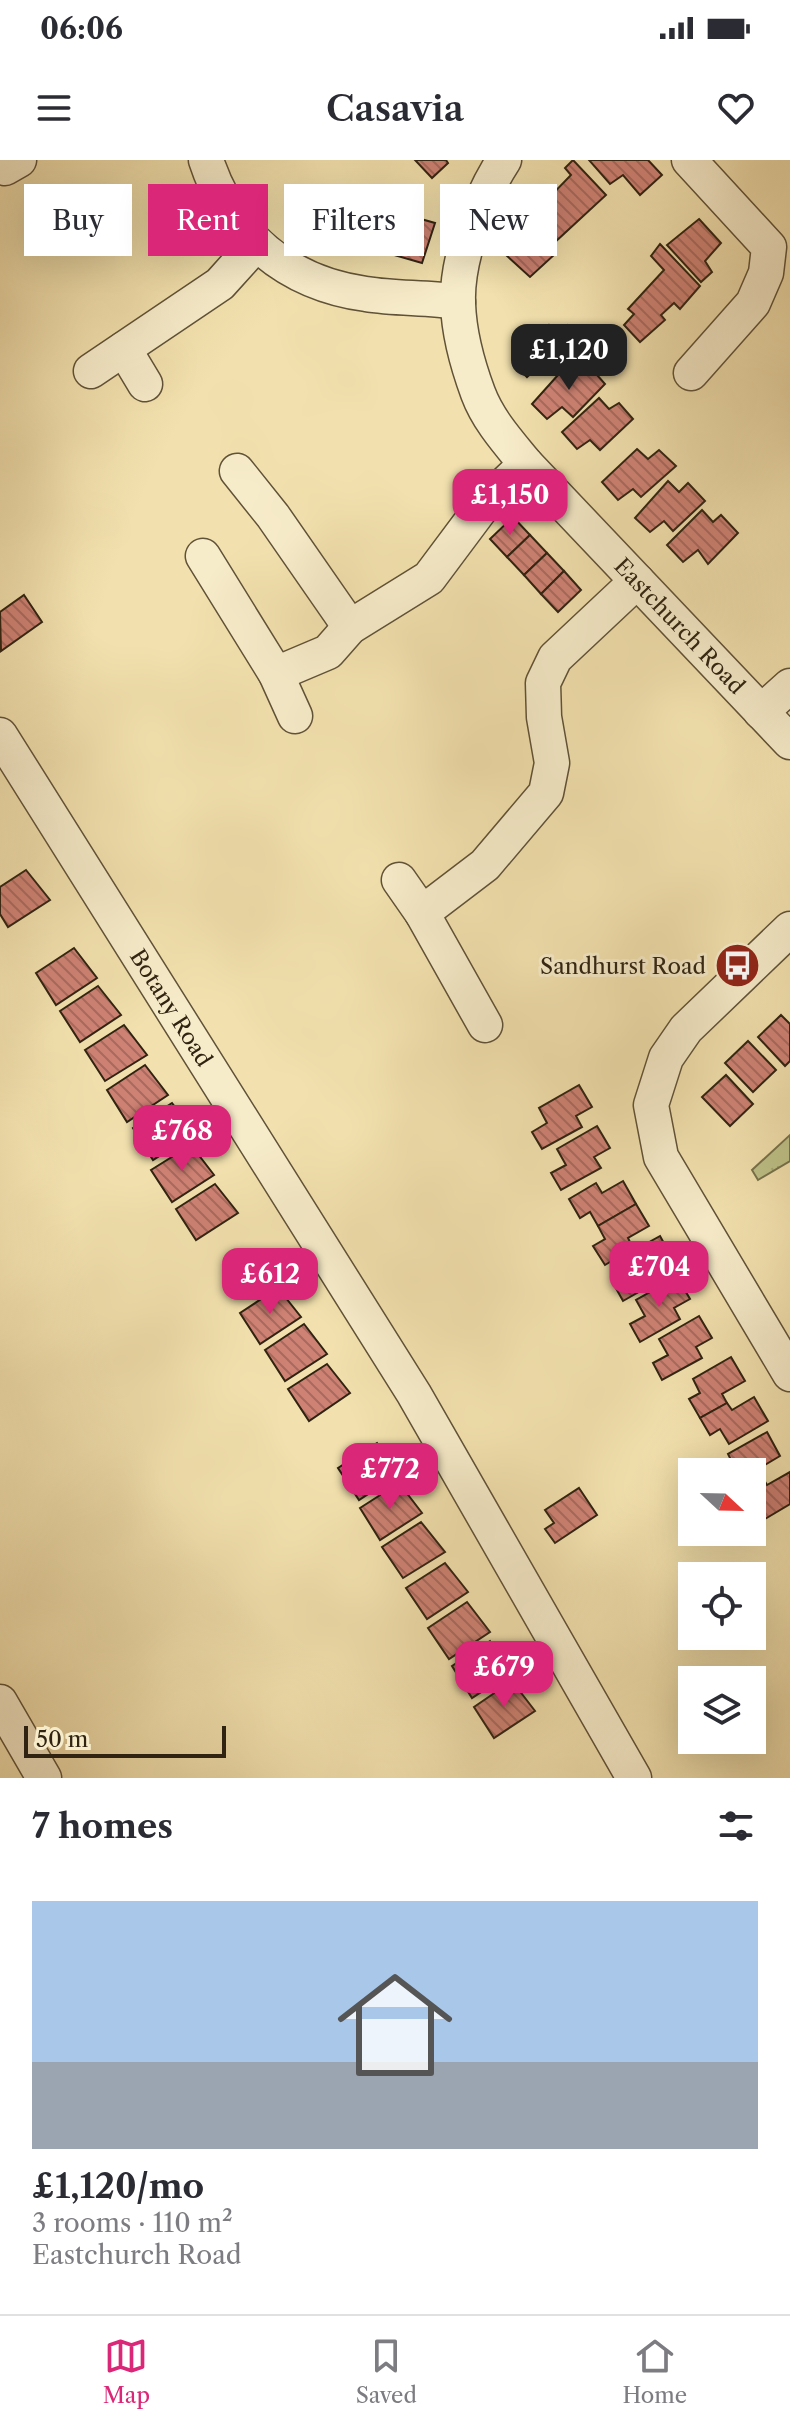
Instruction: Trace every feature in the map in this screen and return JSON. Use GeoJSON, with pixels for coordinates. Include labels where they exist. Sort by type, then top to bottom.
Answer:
{"type":"FeatureCollection","features":[{"type":"Feature","properties":{"kind":"street"},"geometry":{"type":"LineString","coordinates":[[0,167],[5,168],[19,160]]}},
{"type":"Feature","properties":{"kind":"street"},"geometry":{"type":"LineString","coordinates":[[206,160],[215,184]]}},
{"type":"Feature","properties":{"kind":"street","name":"Eastchurch Road"},"geometry":{"type":"LineString","coordinates":[[504,160],[467,238],[458,302],[464,344],[479,395],[500,432],[526,464],[790,742]]}},
{"type":"Feature","properties":{"kind":"street"},"geometry":{"type":"LineString","coordinates":[[689,160],[769,247],[778,278],[691,373]]}},
{"type":"Feature","properties":{"kind":"street"},"geometry":{"type":"LineString","coordinates":[[268,254],[286,268],[333,288],[458,302]]}},
{"type":"Feature","properties":{"kind":"street"},"geometry":{"type":"LineString","coordinates":[[91,371],[220,284],[245,256]]}},
{"type":"Feature","properties":{"kind":"street"},"geometry":{"type":"LineString","coordinates":[[124,349],[145,384]]}},
{"type":"Feature","properties":{"kind":"street"},"geometry":{"type":"LineString","coordinates":[[276,674],[328,652],[350,627],[429,578],[485,503],[526,464]]}},
{"type":"Feature","properties":{"kind":"street"},"geometry":{"type":"LineString","coordinates":[[237,471],[273,516],[350,627]]}},
{"type":"Feature","properties":{"kind":"street"},"geometry":{"type":"LineString","coordinates":[[203,556],[276,674],[295,716]]}},
{"type":"Feature","properties":{"kind":"street"},"geometry":{"type":"LineString","coordinates":[[422,913],[485,865],[546,793],[552,763],[544,717],[543,683],[555,658],[637,581]]}},
{"type":"Feature","properties":{"kind":"street"},"geometry":{"type":"LineString","coordinates":[[761,712],[790,686]]}},
{"type":"Feature","properties":{"kind":"street","name":"Botany Road"},"geometry":{"type":"LineString","coordinates":[[0,735],[414,1394],[634,1778]]}},
{"type":"Feature","properties":{"kind":"street"},"geometry":{"type":"LineString","coordinates":[[399,880],[422,913],[485,1025]]}},
{"type":"Feature","properties":{"kind":"street"},"geometry":{"type":"LineString","coordinates":[[790,929],[686,1029],[666,1058],[651,1105],[661,1157],[790,1374]]}},
{"type":"Feature","properties":{"kind":"street"},"geometry":{"type":"LineString","coordinates":[[0,1702],[44,1778]]}},
{"type":"Feature","properties":{"kind":"green space"},"geometry":{"type":"Polygon","coordinates":[[[790,1135],[790,1161],[758,1180],[752,1170],[790,1135]]]}},
{"type":"Feature","properties":{"kind":"building"},"geometry":{"type":"Polygon","coordinates":[[[415,160],[446,160],[448,163],[432,178],[415,160]]]}},
{"type":"Feature","properties":{"kind":"building"},"geometry":{"type":"Polygon","coordinates":[[[573,160],[606,195],[557,240],[557,189],[571,175],[565,168],[573,160]]]}},
{"type":"Feature","properties":{"kind":"building"},"geometry":{"type":"Polygon","coordinates":[[[589,160],[648,160],[662,175],[640,195],[623,175],[610,184],[589,160]]]}},
{"type":"Feature","properties":{"kind":"building"},"geometry":{"type":"Polygon","coordinates":[[[699,219],[721,243],[705,261],[712,272],[701,282],[667,245],[699,219]]]}},
{"type":"Feature","properties":{"kind":"building"},"geometry":{"type":"Polygon","coordinates":[[[424,220],[435,223],[422,263],[398,256],[424,256],[424,220]]]}},
{"type":"Feature","properties":{"kind":"building"},"geometry":{"type":"Polygon","coordinates":[[[660,244],[700,286],[680,309],[674,303],[661,315],[665,320],[640,342],[624,325],[634,314],[628,309],[664,270],[651,256],[660,244]]]}},
{"type":"Feature","properties":{"kind":"building"},"geometry":{"type":"Polygon","coordinates":[[[507,256],[553,256],[530,277],[507,256]]]}},
{"type":"Feature","properties":{"kind":"building"},"geometry":{"type":"Polygon","coordinates":[[[549,325],[556,332],[567,325],[583,343],[549,374],[540,365],[527,377],[513,363],[549,325]]]}},
{"type":"Feature","properties":{"kind":"building"},"geometry":{"type":"Polygon","coordinates":[[[567,365],[578,374],[590,367],[605,384],[573,417],[562,407],[547,419],[532,404],[567,365]]]}},
{"type":"Feature","properties":{"kind":"building"},"geometry":{"type":"Polygon","coordinates":[[[599,398],[609,409],[619,403],[633,419],[600,450],[590,440],[577,449],[562,432],[599,398]]]}},
{"type":"Feature","properties":{"kind":"building"},"geometry":{"type":"Polygon","coordinates":[[[637,449],[648,459],[659,450],[676,466],[641,497],[633,489],[618,500],[602,482],[637,449]]]}},
{"type":"Feature","properties":{"kind":"building"},"geometry":{"type":"Polygon","coordinates":[[[668,481],[679,492],[688,483],[705,501],[673,531],[664,521],[650,532],[635,518],[668,481]]]}},
{"type":"Feature","properties":{"kind":"building"},"geometry":{"type":"Polygon","coordinates":[[[702,510],[713,522],[721,515],[738,533],[708,564],[698,550],[683,562],[667,545],[702,510]]]}},
{"type":"Feature","properties":{"kind":"building"},"geometry":{"type":"Polygon","coordinates":[[[513,517],[530,535],[507,557],[490,539],[513,517]]]}},
{"type":"Feature","properties":{"kind":"building"},"geometry":{"type":"Polygon","coordinates":[[[530,535],[547,553],[524,575],[507,557],[530,535]]]}},
{"type":"Feature","properties":{"kind":"building"},"geometry":{"type":"Polygon","coordinates":[[[547,553],[564,571],[541,594],[524,575],[547,553]]]}},
{"type":"Feature","properties":{"kind":"building"},"geometry":{"type":"Polygon","coordinates":[[[564,571],[581,590],[558,612],[541,594],[564,571]]]}},
{"type":"Feature","properties":{"kind":"building"},"geometry":{"type":"Polygon","coordinates":[[[24,595],[42,622],[1,651],[0,612],[24,595]]]}},
{"type":"Feature","properties":{"kind":"building"},"geometry":{"type":"Polygon","coordinates":[[[26,870],[50,900],[8,927],[0,914],[0,887],[26,870]]]}},
{"type":"Feature","properties":{"kind":"building"},"geometry":{"type":"Polygon","coordinates":[[[74,948],[97,978],[56,1005],[36,973],[74,948]]]}},
{"type":"Feature","properties":{"kind":"building"},"geometry":{"type":"Polygon","coordinates":[[[98,986],[121,1015],[80,1042],[60,1011],[98,986]]]}},
{"type":"Feature","properties":{"kind":"building"},"geometry":{"type":"Polygon","coordinates":[[[781,1015],[790,1024],[790,1061],[785,1066],[758,1037],[781,1015]]]}},
{"type":"Feature","properties":{"kind":"building"},"geometry":{"type":"Polygon","coordinates":[[[124,1025],[147,1055],[105,1081],[85,1050],[124,1025]]]}},
{"type":"Feature","properties":{"kind":"building"},"geometry":{"type":"Polygon","coordinates":[[[748,1041],[776,1070],[753,1092],[725,1063],[748,1041]]]}},
{"type":"Feature","properties":{"kind":"building"},"geometry":{"type":"Polygon","coordinates":[[[145,1065],[168,1095],[127,1122],[107,1090],[145,1065]]]}},
{"type":"Feature","properties":{"kind":"building"},"geometry":{"type":"Polygon","coordinates":[[[726,1075],[753,1104],[730,1126],[702,1097],[726,1075]]]}},
{"type":"Feature","properties":{"kind":"building"},"geometry":{"type":"Polygon","coordinates":[[[579,1085],[592,1107],[576,1116],[582,1127],[542,1149],[532,1132],[547,1123],[539,1108],[579,1085]]]}},
{"type":"Feature","properties":{"kind":"building"},"geometry":{"type":"Polygon","coordinates":[[[172,1103],[195,1133],[153,1160],[133,1128],[172,1103]]]}},
{"type":"Feature","properties":{"kind":"building"},"geometry":{"type":"Polygon","coordinates":[[[597,1126],[610,1148],[594,1157],[601,1168],[561,1190],[551,1173],[566,1165],[557,1149],[597,1126]]]}},
{"type":"Feature","properties":{"kind":"building"},"geometry":{"type":"Polygon","coordinates":[[[191,1145],[214,1175],[172,1202],[151,1170],[191,1145]]]}},
{"type":"Feature","properties":{"kind":"building"},"geometry":{"type":"Polygon","coordinates":[[[623,1181],[636,1204],[598,1226],[590,1212],[580,1218],[569,1199],[596,1183],[602,1193],[623,1181]]]}},
{"type":"Feature","properties":{"kind":"building"},"geometry":{"type":"Polygon","coordinates":[[[215,1184],[238,1213],[196,1240],[176,1209],[215,1184]]]}},
{"type":"Feature","properties":{"kind":"building"},"geometry":{"type":"Polygon","coordinates":[[[636,1204],[649,1226],[628,1238],[633,1248],[605,1265],[593,1246],[605,1239],[598,1226],[636,1204]]]}},
{"type":"Feature","properties":{"kind":"building"},"geometry":{"type":"Polygon","coordinates":[[[660,1236],[672,1258],[657,1267],[663,1278],[623,1301],[613,1283],[628,1275],[619,1259],[660,1236]]]}},
{"type":"Feature","properties":{"kind":"building"},"geometry":{"type":"Polygon","coordinates":[[[677,1277],[690,1299],[674,1308],[680,1319],[640,1342],[630,1324],[645,1316],[636,1300],[677,1277]]]}},
{"type":"Feature","properties":{"kind":"building"},"geometry":{"type":"Polygon","coordinates":[[[278,1288],[301,1317],[260,1344],[240,1313],[278,1288]]]}},
{"type":"Feature","properties":{"kind":"building"},"geometry":{"type":"Polygon","coordinates":[[[699,1316],[712,1338],[696,1347],[702,1358],[662,1380],[653,1363],[668,1355],[659,1339],[699,1316]]]}},
{"type":"Feature","properties":{"kind":"building"},"geometry":{"type":"Polygon","coordinates":[[[304,1324],[327,1354],[285,1381],[265,1350],[304,1324]]]}},
{"type":"Feature","properties":{"kind":"building"},"geometry":{"type":"Polygon","coordinates":[[[731,1357],[745,1381],[722,1394],[727,1403],[700,1418],[689,1399],[700,1393],[693,1379],[731,1357]]]}},
{"type":"Feature","properties":{"kind":"building"},"geometry":{"type":"Polygon","coordinates":[[[327,1364],[350,1393],[309,1421],[288,1389],[327,1364]]]}},
{"type":"Feature","properties":{"kind":"building"},"geometry":{"type":"Polygon","coordinates":[[[754,1397],[768,1421],[729,1444],[720,1429],[710,1435],[700,1418],[727,1403],[732,1410],[754,1397]]]}},
{"type":"Feature","properties":{"kind":"building"},"geometry":{"type":"Polygon","coordinates":[[[767,1432],[780,1456],[766,1464],[766,1458],[730,1458],[728,1454],[767,1432]]]}},
{"type":"Feature","properties":{"kind":"building"},"geometry":{"type":"Polygon","coordinates":[[[377,1443],[400,1473],[359,1500],[338,1468],[377,1443]]]}},
{"type":"Feature","properties":{"kind":"building"},"geometry":{"type":"Polygon","coordinates":[[[790,1472],[790,1504],[766,1518],[766,1483],[790,1472]]]}},
{"type":"Feature","properties":{"kind":"building"},"geometry":{"type":"Polygon","coordinates":[[[399,1483],[422,1513],[380,1540],[360,1508],[399,1483]]]}},
{"type":"Feature","properties":{"kind":"building"},"geometry":{"type":"Polygon","coordinates":[[[579,1488],[597,1515],[555,1543],[545,1529],[554,1523],[545,1510],[579,1488]]]}},
{"type":"Feature","properties":{"kind":"building"},"geometry":{"type":"Polygon","coordinates":[[[421,1522],[445,1552],[403,1578],[382,1547],[421,1522]]]}},
{"type":"Feature","properties":{"kind":"building"},"geometry":{"type":"Polygon","coordinates":[[[445,1563],[468,1592],[427,1619],[406,1588],[445,1563]]]}},
{"type":"Feature","properties":{"kind":"building"},"geometry":{"type":"Polygon","coordinates":[[[467,1602],[490,1632],[449,1659],[428,1628],[467,1602]]]}},
{"type":"Feature","properties":{"kind":"building"},"geometry":{"type":"Polygon","coordinates":[[[490,1641],[513,1671],[472,1698],[452,1666],[490,1641]]]}},
{"type":"Feature","properties":{"kind":"building"},"geometry":{"type":"Polygon","coordinates":[[[512,1681],[535,1711],[494,1738],[474,1707],[512,1681]]]}},
{"type":"Feature","properties":{"kind":"place","name":"Sandhurst Road"},"geometry":{"type":"Point","coordinates":[737,966]}}]}
